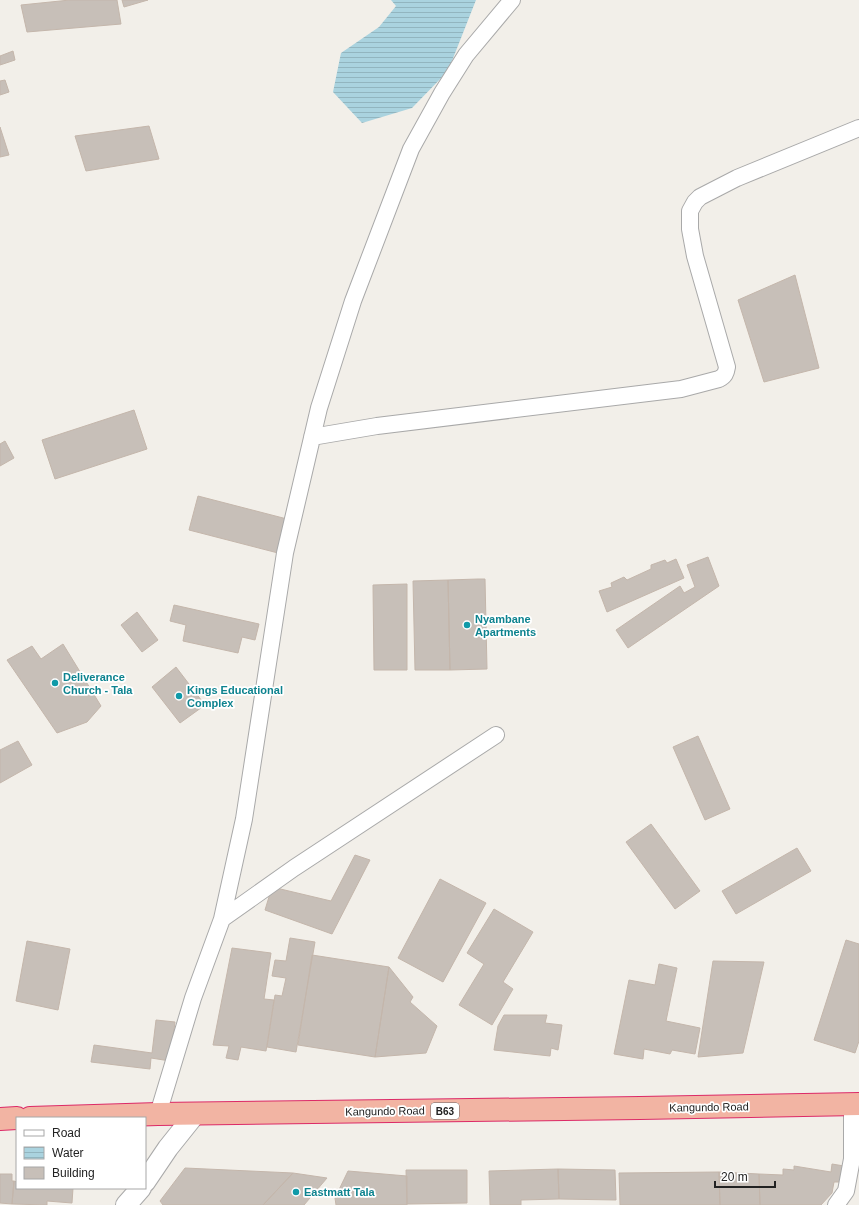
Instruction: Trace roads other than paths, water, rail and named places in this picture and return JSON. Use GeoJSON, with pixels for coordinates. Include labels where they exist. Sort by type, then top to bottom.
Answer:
{"type":"FeatureCollection","features":[{"type":"Feature","properties":{"kind":"highway","name":"Kangundo Road"},"geometry":{"type":"LineString","coordinates":[[62,1117],[196,1113],[856,1104]]}},
{"type":"Feature","properties":{"kind":"highway"},"geometry":{"type":"LineString","coordinates":[[0,1119],[16,1118]]}},
{"type":"Feature","properties":{"kind":"street"},"geometry":{"type":"LineString","coordinates":[[158,1114],[193,998],[222,919],[244,819],[285,553],[318,408],[353,301],[411,149],[442,92],[466,55],[512,0]]}},
{"type":"Feature","properties":{"kind":"street"},"geometry":{"type":"LineString","coordinates":[[312,437],[377,426],[681,389],[720,380],[726,373],[727,367],[695,256],[690,229],[690,211],[700,197],[737,178],[859,128]]}},
{"type":"Feature","properties":{"kind":"street"},"geometry":{"type":"LineString","coordinates":[[222,919],[294,868],[496,735]]}},
{"type":"Feature","properties":{"kind":"street"},"geometry":{"type":"LineString","coordinates":[[836,1205],[846,1190],[852,1159],[856,1104]]}},
{"type":"Feature","properties":{"kind":"street"},"geometry":{"type":"LineString","coordinates":[[146,1181],[168,1148],[196,1113]]}},
{"type":"Feature","properties":{"kind":"street"},"geometry":{"type":"LineString","coordinates":[[126,1205],[140,1189]]}},
{"type":"Feature","properties":{"kind":"water"},"geometry":{"type":"Polygon","coordinates":[[[391,0],[476,0],[448,71],[412,108],[362,123],[333,92],[341,53],[379,27],[396,6],[391,0]]]}},
{"type":"Feature","properties":{"kind":"place","name":"Nyambane Apartments"},"geometry":{"type":"Point","coordinates":[467,625]}},
{"type":"Feature","properties":{"kind":"place","name":"Deliverance Church - Tala"},"geometry":{"type":"Point","coordinates":[55,683]}},
{"type":"Feature","properties":{"kind":"place","name":"Kings Educational Complex"},"geometry":{"type":"Point","coordinates":[179,696]}},
{"type":"Feature","properties":{"kind":"place","name":"Eastmatt Tala"},"geometry":{"type":"Point","coordinates":[296,1192]}}]}
